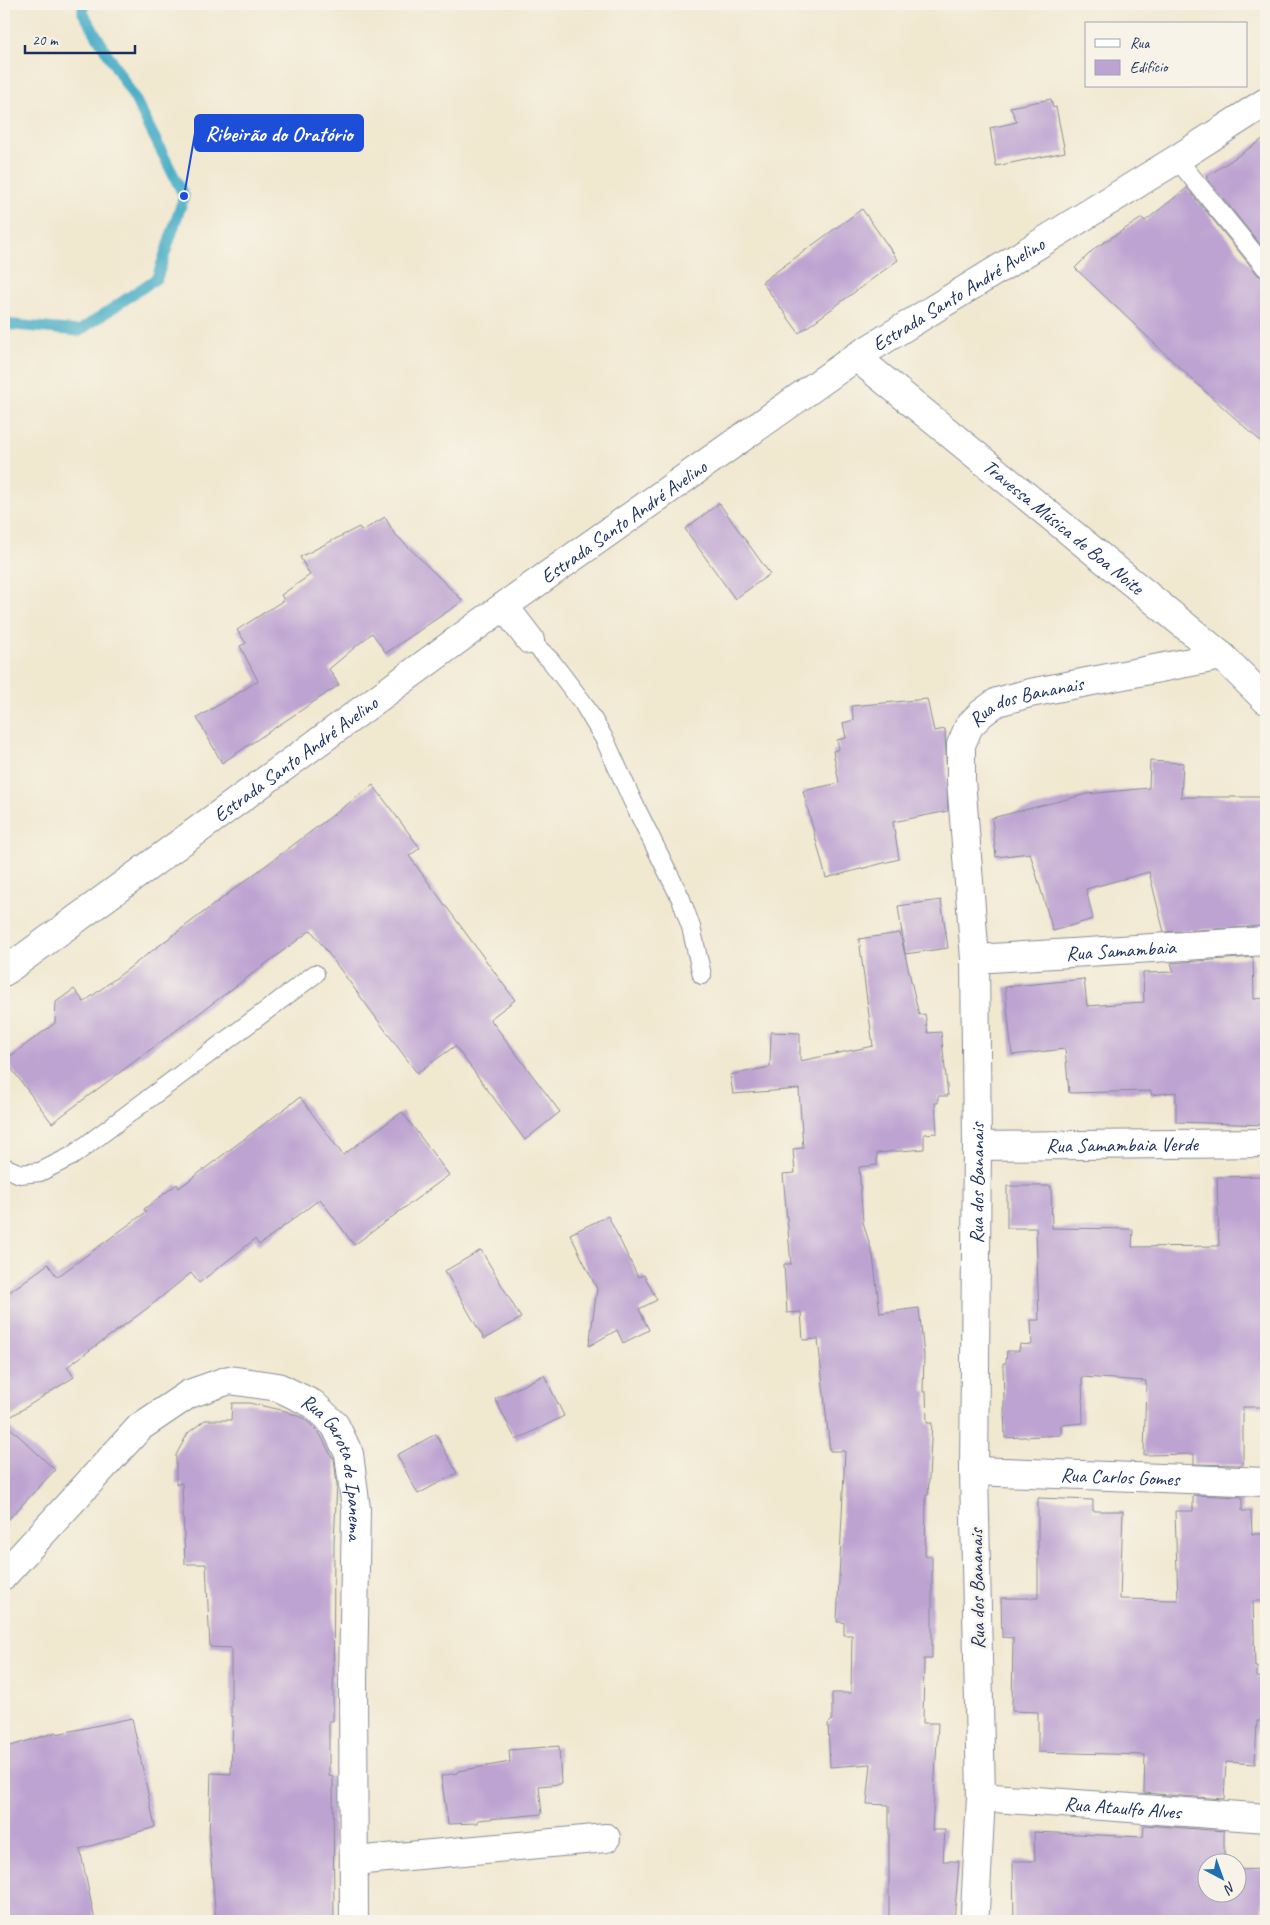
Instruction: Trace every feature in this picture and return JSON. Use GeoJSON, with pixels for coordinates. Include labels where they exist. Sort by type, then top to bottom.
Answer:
{"type":"FeatureCollection","features":[{"type":"Feature","properties":{"kind":"street","name":"Estrada Santo André Avelino"},"geometry":{"type":"LineString","coordinates":[[4,972],[504,606],[856,357],[1266,102]]}},
{"type":"Feature","properties":{"kind":"street","name":"Travessa Música de Boa Noite"},"geometry":{"type":"LineString","coordinates":[[856,357],[1222,656],[1266,700]]}},
{"type":"Feature","properties":{"kind":"street"},"geometry":{"type":"LineString","coordinates":[[504,606],[530,640]]}},
{"type":"Feature","properties":{"kind":"street","name":"Rua dos Bananais"},"geometry":{"type":"LineString","coordinates":[[975,1911],[981,1797],[974,1471],[977,1146],[975,959],[961,780],[961,745],[969,726],[997,702],[1030,693],[1222,656]]}},
{"type":"Feature","properties":{"kind":"street","name":"Rua Samambaia"},"geometry":{"type":"LineString","coordinates":[[975,959],[1266,940]]}},
{"type":"Feature","properties":{"kind":"street","name":"Rua Samambaia Verde"},"geometry":{"type":"LineString","coordinates":[[977,1146],[1266,1143]]}},
{"type":"Feature","properties":{"kind":"street","name":"Rua Garota de Ipanema"},"geometry":{"type":"LineString","coordinates":[[4,1576],[140,1427],[189,1394],[229,1380],[278,1387],[312,1404],[335,1425],[349,1454],[356,1509],[353,1681],[354,1921]]}},
{"type":"Feature","properties":{"kind":"street","name":"Rua Carlos Gomes"},"geometry":{"type":"LineString","coordinates":[[974,1471],[1266,1482]]}},
{"type":"Feature","properties":{"kind":"street","name":"Rua Ataulfo Alves"},"geometry":{"type":"LineString","coordinates":[[981,1797],[1266,1818]]}},
{"type":"Feature","properties":{"kind":"street"},"geometry":{"type":"LineString","coordinates":[[354,1861],[606,1838]]}},
{"type":"Feature","properties":{"kind":"lane"},"geometry":{"type":"LineString","coordinates":[[1177,159],[1266,268]]}},
{"type":"Feature","properties":{"kind":"lane"},"geometry":{"type":"LineString","coordinates":[[530,640],[551,661],[583,703],[605,740],[645,829],[681,899],[702,975]]}},
{"type":"Feature","properties":{"kind":"lane"},"geometry":{"type":"LineString","coordinates":[[4,1167],[20,1174],[40,1172],[72,1156],[315,974]]}},
{"type":"Feature","properties":{"kind":"building"},"geometry":{"type":"Polygon","coordinates":[[[1051,99],[1053,108],[1056,107],[1065,152],[996,166],[990,128],[1017,122],[1010,107],[1051,99]]]}},
{"type":"Feature","properties":{"kind":"building"},"geometry":{"type":"Polygon","coordinates":[[[1266,137],[1266,252],[1206,177],[1266,137]]]}},
{"type":"Feature","properties":{"kind":"building"},"geometry":{"type":"Polygon","coordinates":[[[1187,188],[1258,275],[1266,278],[1266,446],[1196,383],[1075,268],[1095,248],[1142,218],[1145,221],[1187,188]]]}},
{"type":"Feature","properties":{"kind":"building"},"geometry":{"type":"Polygon","coordinates":[[[862,209],[898,260],[799,333],[762,282],[862,209]]]}},
{"type":"Feature","properties":{"kind":"building"},"geometry":{"type":"Polygon","coordinates":[[[719,503],[770,574],[735,599],[685,529],[719,503]]]}},
{"type":"Feature","properties":{"kind":"building"},"geometry":{"type":"Polygon","coordinates":[[[385,517],[394,533],[463,601],[386,653],[372,633],[329,669],[339,685],[222,763],[197,718],[258,681],[240,646],[246,643],[237,630],[284,600],[281,595],[310,575],[300,557],[359,527],[362,531],[385,517]]]}},
{"type":"Feature","properties":{"kind":"building"},"geometry":{"type":"Polygon","coordinates":[[[927,699],[934,731],[945,729],[948,811],[893,822],[899,859],[826,878],[803,791],[839,783],[833,751],[839,749],[837,740],[846,738],[843,723],[854,720],[851,706],[927,699]]]}},
{"type":"Feature","properties":{"kind":"building"},"geometry":{"type":"Polygon","coordinates":[[[1150,761],[1183,763],[1181,797],[1266,797],[1266,926],[1164,932],[1149,872],[1086,889],[1093,919],[1053,931],[1030,853],[996,857],[992,818],[1087,794],[1149,788],[1150,761]]]}},
{"type":"Feature","properties":{"kind":"building"},"geometry":{"type":"Polygon","coordinates":[[[373,785],[420,848],[409,856],[515,1000],[490,1019],[560,1112],[525,1140],[455,1046],[417,1073],[311,930],[52,1123],[5,1060],[55,1023],[56,1002],[74,989],[84,1002],[373,785]]]}},
{"type":"Feature","properties":{"kind":"building"},"geometry":{"type":"Polygon","coordinates":[[[941,900],[948,948],[905,954],[898,906],[941,900]]]}},
{"type":"Feature","properties":{"kind":"building"},"geometry":{"type":"Polygon","coordinates":[[[900,933],[919,1015],[925,1014],[928,1033],[941,1032],[948,1096],[938,1096],[938,1103],[935,1103],[937,1133],[924,1134],[924,1149],[877,1153],[877,1165],[859,1167],[863,1222],[873,1256],[880,1313],[919,1308],[924,1355],[923,1392],[926,1392],[927,1423],[932,1423],[928,1495],[926,1495],[925,1556],[932,1556],[932,1659],[924,1659],[923,1723],[938,1723],[932,1830],[945,1830],[943,1861],[959,1861],[954,1921],[889,1921],[889,1805],[867,1804],[871,1764],[830,1767],[828,1724],[832,1720],[832,1693],[851,1693],[852,1635],[844,1635],[844,1622],[837,1622],[845,1451],[830,1451],[818,1339],[803,1340],[801,1312],[787,1313],[784,1264],[791,1264],[783,1174],[795,1173],[793,1149],[803,1148],[799,1089],[733,1094],[730,1075],[770,1067],[771,1032],[800,1033],[800,1061],[873,1046],[859,939],[900,933]]]}},
{"type":"Feature","properties":{"kind":"building"},"geometry":{"type":"Polygon","coordinates":[[[1253,957],[1254,999],[1266,998],[1266,1125],[1176,1122],[1176,1092],[1151,1095],[1151,1091],[1069,1093],[1065,1049],[1012,1055],[1005,987],[1084,979],[1087,1006],[1144,1002],[1143,973],[1174,972],[1171,963],[1253,957]]]}},
{"type":"Feature","properties":{"kind":"building"},"geometry":{"type":"Polygon","coordinates":[[[300,1097],[343,1155],[402,1112],[449,1175],[354,1245],[320,1199],[259,1245],[255,1239],[199,1283],[191,1273],[149,1307],[67,1367],[74,1377],[4,1421],[4,1296],[48,1264],[57,1277],[146,1212],[144,1209],[177,1184],[179,1188],[300,1097]]]}},
{"type":"Feature","properties":{"kind":"building"},"geometry":{"type":"Polygon","coordinates":[[[1266,1176],[1266,1407],[1243,1407],[1243,1465],[1194,1464],[1194,1454],[1144,1455],[1146,1381],[1082,1377],[1083,1423],[1061,1425],[1061,1435],[1005,1438],[1003,1363],[1006,1363],[1007,1351],[1019,1351],[1020,1344],[1032,1345],[1031,1320],[1039,1320],[1036,1228],[1007,1228],[1007,1186],[1051,1186],[1052,1228],[1133,1229],[1132,1247],[1219,1246],[1217,1177],[1266,1176]]]}},
{"type":"Feature","properties":{"kind":"building"},"geometry":{"type":"Polygon","coordinates":[[[608,1216],[638,1277],[644,1275],[657,1300],[639,1309],[649,1330],[623,1343],[617,1330],[589,1346],[597,1289],[570,1234],[608,1216]]]}},
{"type":"Feature","properties":{"kind":"building"},"geometry":{"type":"Polygon","coordinates":[[[481,1250],[521,1318],[484,1339],[445,1271],[481,1250]]]}},
{"type":"Feature","properties":{"kind":"building"},"geometry":{"type":"Polygon","coordinates":[[[544,1375],[564,1416],[516,1440],[495,1399],[544,1375]]]}},
{"type":"Feature","properties":{"kind":"building"},"geometry":{"type":"Polygon","coordinates":[[[232,1403],[249,1403],[286,1411],[305,1419],[320,1434],[334,1458],[337,1485],[334,1540],[333,1721],[329,1721],[329,1776],[333,1777],[334,1921],[216,1921],[209,1837],[211,1773],[231,1774],[233,1716],[231,1716],[231,1648],[210,1647],[206,1564],[185,1564],[182,1483],[176,1484],[176,1455],[188,1433],[205,1420],[231,1420],[232,1403]]]}},
{"type":"Feature","properties":{"kind":"building"},"geometry":{"type":"Polygon","coordinates":[[[4,1422],[55,1470],[4,1524],[4,1422]]]}},
{"type":"Feature","properties":{"kind":"building"},"geometry":{"type":"Polygon","coordinates":[[[436,1434],[457,1473],[418,1494],[397,1455],[436,1434]]]}},
{"type":"Feature","properties":{"kind":"building"},"geometry":{"type":"Polygon","coordinates":[[[1193,1495],[1242,1497],[1242,1511],[1251,1511],[1252,1534],[1266,1534],[1266,1601],[1253,1601],[1255,1667],[1257,1667],[1257,1677],[1266,1678],[1266,1721],[1257,1721],[1255,1764],[1226,1762],[1224,1799],[1144,1793],[1145,1755],[1038,1752],[1038,1712],[1012,1711],[1013,1638],[1002,1637],[1001,1598],[1038,1598],[1038,1498],[1093,1500],[1093,1511],[1123,1511],[1120,1599],[1178,1600],[1175,1511],[1193,1511],[1193,1495]]]}},
{"type":"Feature","properties":{"kind":"building"},"geometry":{"type":"Polygon","coordinates":[[[132,1718],[155,1827],[80,1849],[95,1921],[4,1921],[4,1748],[57,1732],[57,1734],[132,1718]]]}},
{"type":"Feature","properties":{"kind":"building"},"geometry":{"type":"Polygon","coordinates":[[[559,1746],[561,1784],[539,1786],[542,1814],[478,1820],[478,1823],[448,1824],[441,1776],[457,1773],[458,1771],[510,1762],[509,1750],[559,1746]]]}},
{"type":"Feature","properties":{"kind":"building"},"geometry":{"type":"Polygon","coordinates":[[[1144,1825],[1224,1831],[1224,1852],[1198,1852],[1198,1902],[1248,1902],[1248,1870],[1262,1869],[1263,1921],[1014,1921],[1013,1861],[1035,1861],[1034,1832],[1143,1837],[1144,1825]]]}},
{"type":"Feature","properties":{"kind":"waterway"},"geometry":{"type":"LineString","coordinates":[[4,324],[79,331],[157,278],[184,196],[135,99],[83,13],[83,4]]}},
{"type":"Feature","properties":{"kind":"place","name":"Ribeirão do Oratório"},"geometry":{"type":"Point","coordinates":[184,196]}}]}
